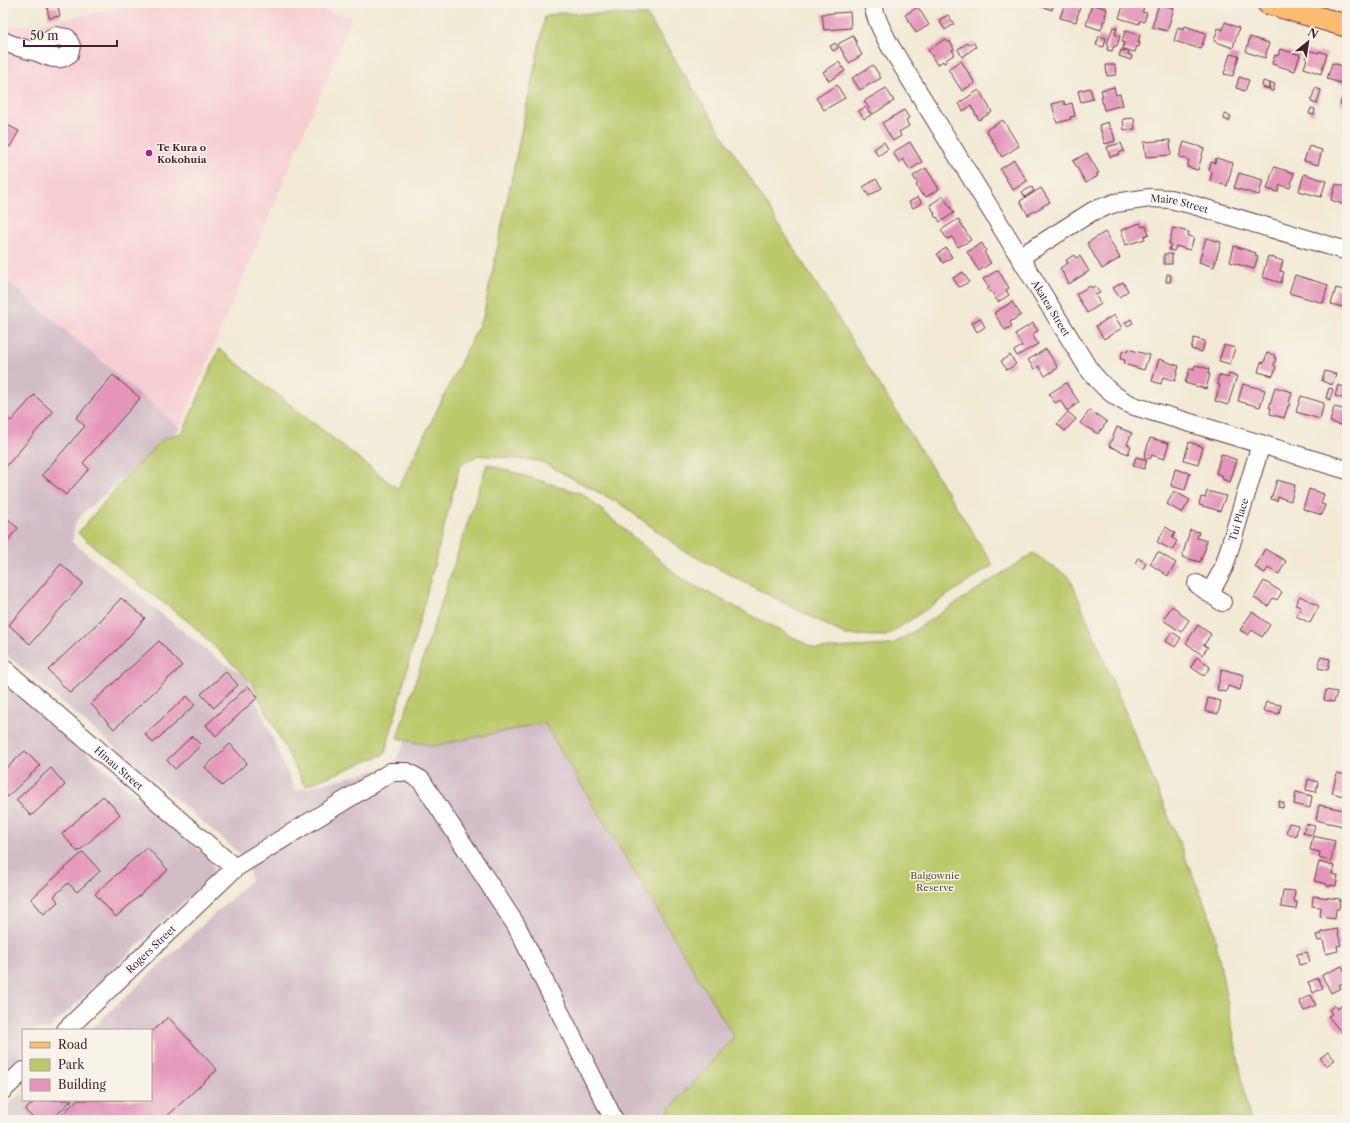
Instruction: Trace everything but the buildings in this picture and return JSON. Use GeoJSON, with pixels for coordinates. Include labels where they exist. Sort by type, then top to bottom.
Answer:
{"type":"FeatureCollection","features":[{"type":"Feature","properties":{"kind":"main road"},"geometry":{"type":"LineString","coordinates":[[1268,3],[1347,26]]}},
{"type":"Feature","properties":{"kind":"street","name":"Akatea Street"},"geometry":{"type":"LineString","coordinates":[[873,3],[880,26],[890,46],[1098,382],[1121,400],[1134,406],[1347,470]]}},
{"type":"Feature","properties":{"kind":"street"},"geometry":{"type":"LineString","coordinates":[[3,41],[11,45],[34,51]]}},
{"type":"Feature","properties":{"kind":"street","name":"Maire Street"},"geometry":{"type":"LineString","coordinates":[[1020,257],[1093,211],[1115,203],[1150,198],[1170,199],[1190,204],[1347,251]]}},
{"type":"Feature","properties":{"kind":"street","name":"Tui Place"},"geometry":{"type":"LineString","coordinates":[[1210,593],[1224,567],[1261,444]]}},
{"type":"Feature","properties":{"kind":"street","name":"Hinau Street"},"geometry":{"type":"LineString","coordinates":[[3,668],[235,868]]}},
{"type":"Feature","properties":{"kind":"street","name":"Rogers Street"},"geometry":{"type":"LineString","coordinates":[[67,1029],[235,868],[391,772],[407,772],[421,780],[516,925],[614,1120]]}},
{"type":"Feature","properties":{"kind":"street"},"geometry":{"type":"LineString","coordinates":[[3,1090],[22,1072]]}},
{"type":"Feature","properties":{"kind":"shaded area","name":"Te Kura o Kokohuia"},"geometry":{"type":"Polygon","coordinates":[[[150,3],[303,3],[352,18],[180,428],[3,277],[3,18],[5,29],[150,3]]]}},
{"type":"Feature","properties":{"kind":"shaded area"},"geometry":{"type":"Polygon","coordinates":[[[3,277],[180,428],[83,513],[75,523],[72,542],[215,657],[246,677],[295,791],[391,766],[406,740],[433,746],[544,723],[734,1037],[660,1120],[3,1120],[3,1111],[22,1093],[22,1101],[152,1101],[152,1029],[91,1029],[251,880],[250,872],[239,853],[3,652],[3,277]]]}},
{"type":"Feature","properties":{"kind":"shaded area"},"geometry":{"type":"Polygon","coordinates":[[[3,681],[207,857],[213,866],[213,874],[49,1029],[22,1029],[22,1054],[3,1072],[3,681]]]}},
{"type":"Feature","properties":{"kind":"green space"},"geometry":{"type":"Polygon","coordinates":[[[559,13],[647,15],[993,565],[886,636],[846,635],[684,551],[622,505],[540,461],[478,455],[460,465],[385,754],[305,786],[251,682],[189,622],[136,582],[78,533],[123,480],[164,438],[183,432],[219,349],[398,489],[483,317],[545,17],[559,13]]]}},
{"type":"Feature","properties":{"kind":"green space","name":"Balgownie Reserve"},"geometry":{"type":"Polygon","coordinates":[[[487,464],[583,494],[682,579],[816,649],[892,645],[1033,553],[1070,578],[1212,922],[1250,1120],[660,1120],[734,1037],[544,723],[433,746],[397,738],[487,464]]]}},
{"type":"Feature","properties":{"kind":"place","name":"Te Kura o Kokohuia"},"geometry":{"type":"Point","coordinates":[149,153]}}]}
